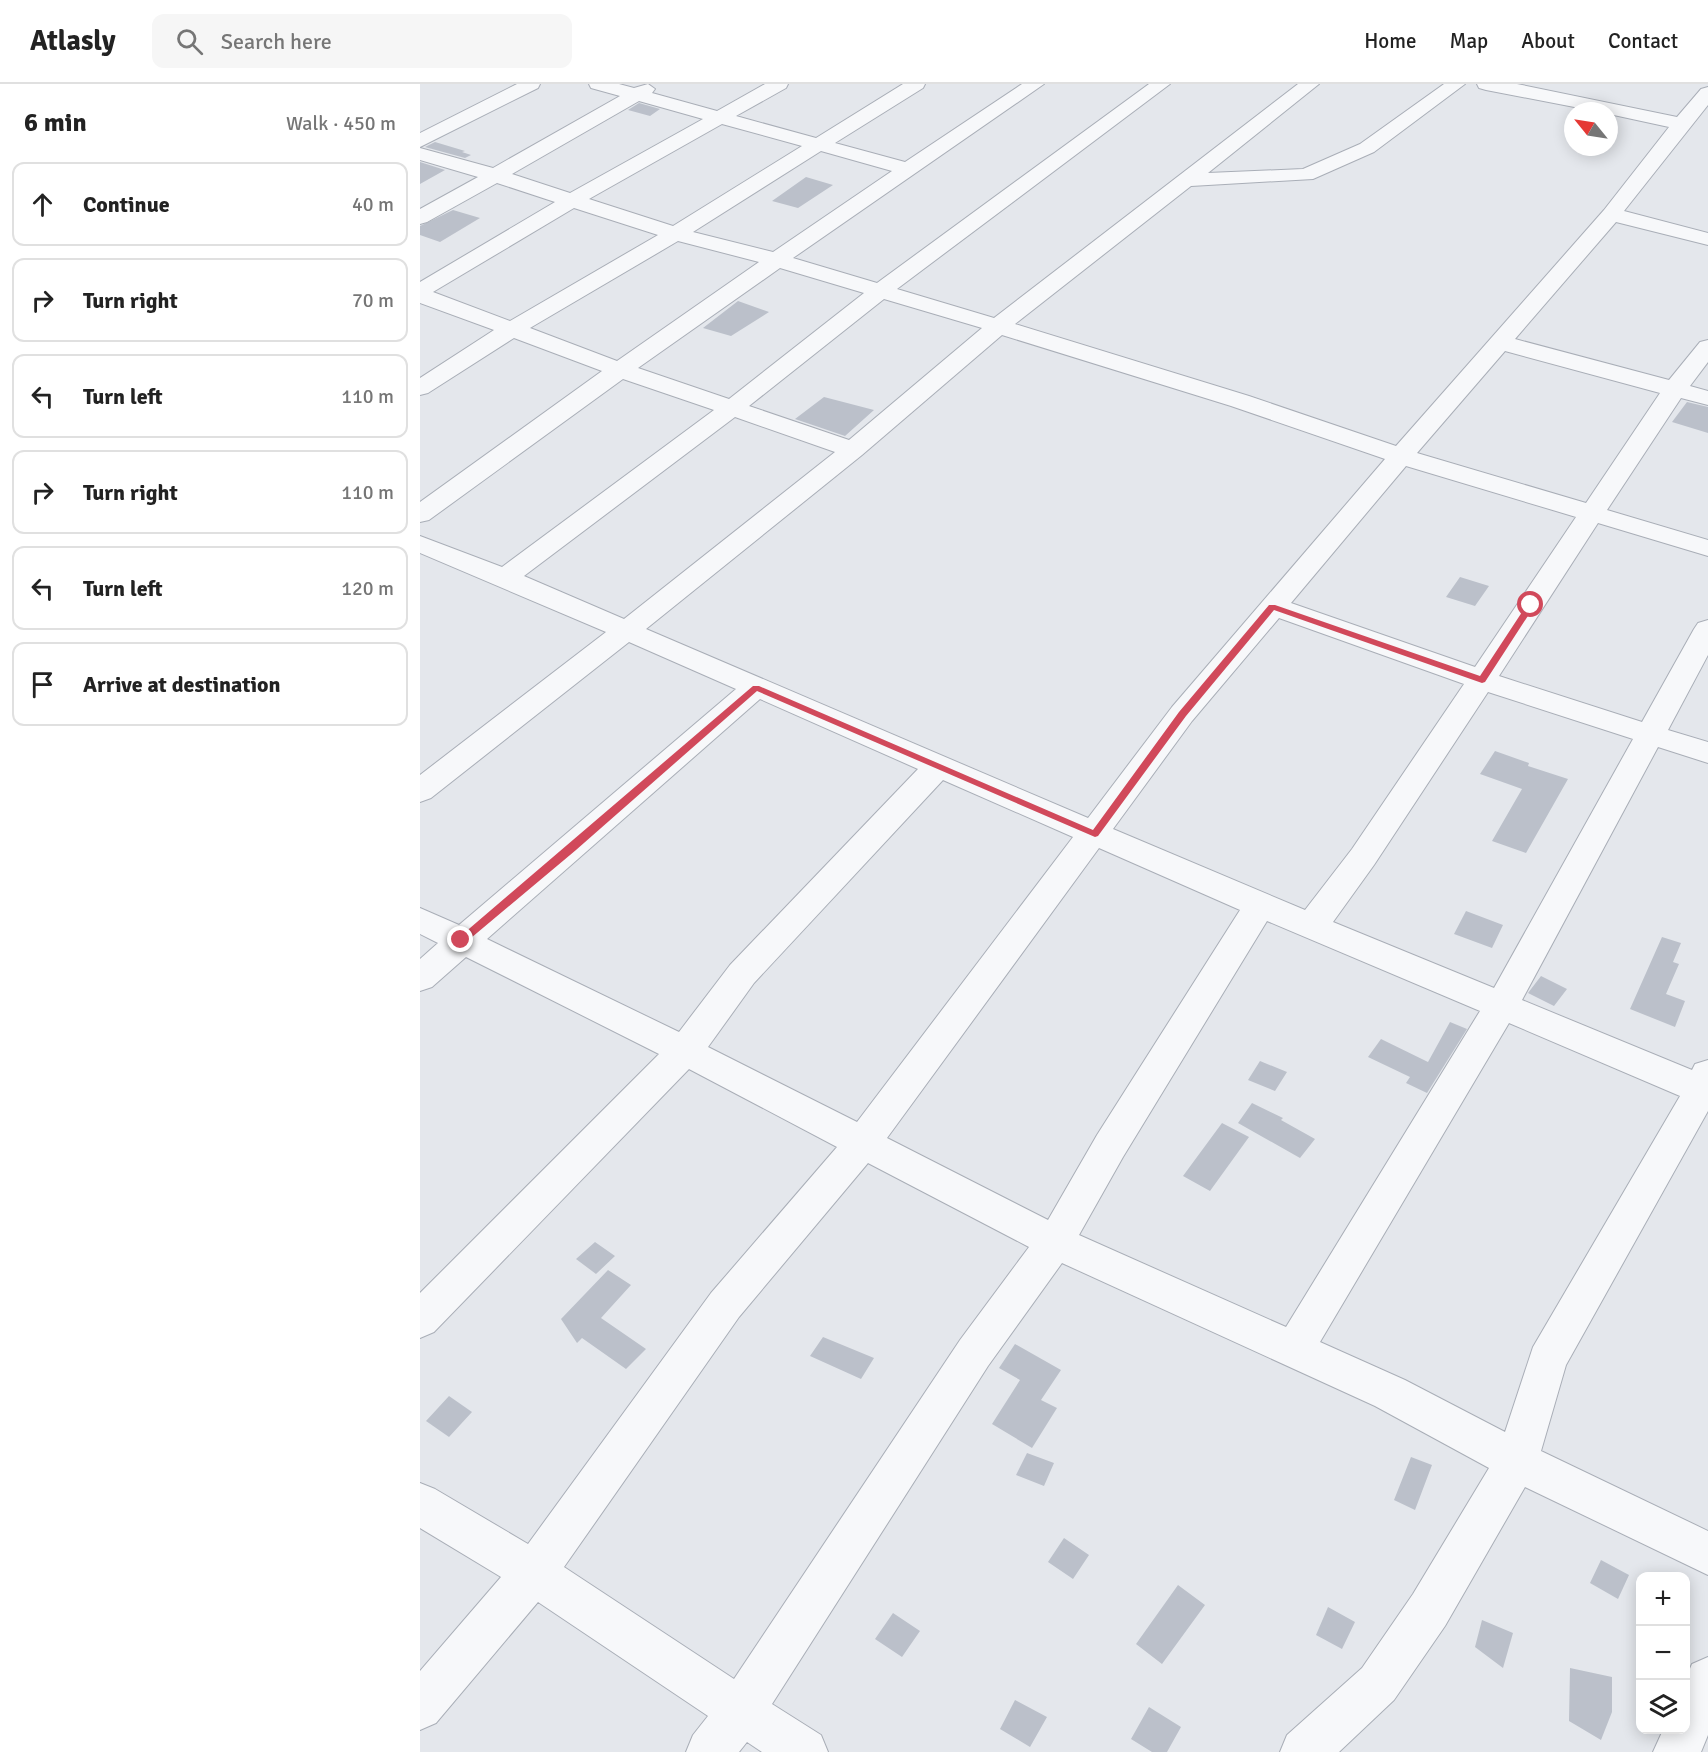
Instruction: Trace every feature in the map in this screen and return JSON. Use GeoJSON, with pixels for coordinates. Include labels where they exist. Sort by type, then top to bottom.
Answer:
{"type":"FeatureCollection","features":[{"type":"Feature","properties":{"kind":"street"},"geometry":{"type":"LineString","coordinates":[[420,141],[531,84]]}},
{"type":"Feature","properties":{"kind":"street"},"geometry":{"type":"LineString","coordinates":[[598,84],[908,169]]}},
{"type":"Feature","properties":{"kind":"street"},"geometry":{"type":"LineString","coordinates":[[420,218],[656,84]]}},
{"type":"Feature","properties":{"kind":"street"},"geometry":{"type":"LineString","coordinates":[[420,293],[573,200],[779,84]]}},
{"type":"Feature","properties":{"kind":"street"},"geometry":{"type":"LineString","coordinates":[[420,388],[512,328],[675,234],[916,84]]}},
{"type":"Feature","properties":{"kind":"street"},"geometry":{"type":"LineString","coordinates":[[420,514],[618,369],[774,259],[1035,84]]}},
{"type":"Feature","properties":{"kind":"street"},"geometry":{"type":"LineString","coordinates":[[505,578],[731,409],[881,290],[1161,84]]}},
{"type":"Feature","properties":{"kind":"street"},"geometry":{"type":"LineString","coordinates":[[420,791],[853,450],[998,326],[1310,84]]}},
{"type":"Feature","properties":{"kind":"street"},"geometry":{"type":"LineString","coordinates":[[1185,180],[1306,175],[1367,148],[1456,84]]}},
{"type":"Feature","properties":{"kind":"street"},"geometry":{"type":"LineString","coordinates":[[1486,84],[1563,90],[1681,124]]}},
{"type":"Feature","properties":{"kind":"street"},"geometry":{"type":"LineString","coordinates":[[420,1707],[534,1572],[725,1305],[863,1142],[1095,834],[1182,714],[1498,342],[1611,214],[1708,93]]}},
{"type":"Feature","properties":{"kind":"street"},"geometry":{"type":"LineString","coordinates":[[420,154],[494,175],[675,234],[774,259],[881,290],[1240,401],[1401,456],[1708,548]]}},
{"type":"Feature","properties":{"kind":"street"},"geometry":{"type":"LineString","coordinates":[[1611,214],[1708,239]]}},
{"type":"Feature","properties":{"kind":"street"},"geometry":{"type":"LineString","coordinates":[[420,293],[618,369],[853,450]]}},
{"type":"Feature","properties":{"kind":"street"},"geometry":{"type":"LineString","coordinates":[[1498,342],[1708,398]]}},
{"type":"Feature","properties":{"kind":"street"},"geometry":{"type":"LineString","coordinates":[[1311,927],[1363,857],[1674,390],[1708,347]]}},
{"type":"Feature","properties":{"kind":"street"},"geometry":{"type":"LineString","coordinates":[[420,544],[505,578],[938,767],[1501,1007],[1706,1085],[1547,1360],[1517,1461],[1429,1610],[1378,1684],[1304,1752]]}},
{"type":"Feature","properties":{"kind":"street"},"geometry":{"type":"LineString","coordinates":[[1272,606],[1482,680],[1708,753]]}},
{"type":"Feature","properties":{"kind":"street"},"geometry":{"type":"LineString","coordinates":[[1295,1348],[1501,1007],[1708,629]]}},
{"type":"Feature","properties":{"kind":"street"},"geometry":{"type":"LineString","coordinates":[[420,978],[461,940],[573,847],[756,687]]}},
{"type":"Feature","properties":{"kind":"street"},"geometry":{"type":"LineString","coordinates":[[420,1320],[685,1051],[742,974],[938,767]]}},
{"type":"Feature","properties":{"kind":"street"},"geometry":{"type":"LineString","coordinates":[[712,1750],[742,1709],[974,1353],[1055,1242],[1110,1146],[1260,905]]}},
{"type":"Feature","properties":{"kind":"street"},"geometry":{"type":"LineString","coordinates":[[420,920],[685,1051],[1055,1242],[1295,1348],[1390,1393],[1517,1461],[1708,1554]]}},
{"type":"Feature","properties":{"kind":"street"},"geometry":{"type":"LineString","coordinates":[[420,1504],[534,1572],[632,1640],[742,1709],[804,1752]]}},
{"type":"Feature","properties":{"kind":"street"},"geometry":{"type":"LineString","coordinates":[[1677,1752],[1708,1680]]}},
{"type":"Feature","properties":{"kind":"building"},"geometry":{"type":"Polygon","coordinates":[[[639,103],[660,109],[650,116],[628,110],[639,103]]]}},
{"type":"Feature","properties":{"kind":"building"},"geometry":{"type":"Polygon","coordinates":[[[435,142],[471,155],[465,158],[425,147],[435,142]]]}},
{"type":"Feature","properties":{"kind":"building"},"geometry":{"type":"Polygon","coordinates":[[[420,162],[445,170],[420,184],[420,162]]]}},
{"type":"Feature","properties":{"kind":"building"},"geometry":{"type":"Polygon","coordinates":[[[806,177],[833,185],[798,208],[772,201],[806,177]]]}},
{"type":"Feature","properties":{"kind":"building"},"geometry":{"type":"Polygon","coordinates":[[[453,210],[480,218],[440,242],[420,235],[420,226],[453,210]]]}},
{"type":"Feature","properties":{"kind":"building"},"geometry":{"type":"Polygon","coordinates":[[[738,301],[769,312],[731,336],[703,328],[738,301]]]}},
{"type":"Feature","properties":{"kind":"building"},"geometry":{"type":"Polygon","coordinates":[[[824,397],[874,410],[845,436],[795,419],[824,397]]]}},
{"type":"Feature","properties":{"kind":"building"},"geometry":{"type":"Polygon","coordinates":[[[1687,402],[1708,407],[1708,433],[1672,422],[1687,402]]]}},
{"type":"Feature","properties":{"kind":"building"},"geometry":{"type":"Polygon","coordinates":[[[1460,577],[1489,586],[1475,606],[1446,597],[1460,577]]]}},
{"type":"Feature","properties":{"kind":"building"},"geometry":{"type":"Polygon","coordinates":[[[1495,751],[1529,763],[1528,766],[1568,779],[1526,853],[1492,841],[1522,789],[1480,774],[1495,751]]]}},
{"type":"Feature","properties":{"kind":"building"},"geometry":{"type":"Polygon","coordinates":[[[1466,911],[1503,925],[1492,948],[1454,934],[1466,911]]]}},
{"type":"Feature","properties":{"kind":"building"},"geometry":{"type":"Polygon","coordinates":[[[1662,937],[1681,943],[1673,962],[1679,964],[1666,994],[1685,1001],[1675,1027],[1630,1009],[1662,937]]]}},
{"type":"Feature","properties":{"kind":"building"},"geometry":{"type":"Polygon","coordinates":[[[1541,976],[1567,989],[1554,1006],[1528,993],[1541,976]]]}},
{"type":"Feature","properties":{"kind":"building"},"geometry":{"type":"Polygon","coordinates":[[[1450,1022],[1467,1029],[1427,1093],[1406,1083],[1410,1077],[1368,1057],[1381,1039],[1428,1062],[1450,1022]]]}},
{"type":"Feature","properties":{"kind":"building"},"geometry":{"type":"Polygon","coordinates":[[[1260,1061],[1287,1072],[1275,1091],[1248,1080],[1260,1061]]]}},
{"type":"Feature","properties":{"kind":"building"},"geometry":{"type":"Polygon","coordinates":[[[1252,1103],[1283,1118],[1281,1120],[1315,1139],[1300,1158],[1238,1123],[1252,1103]]]}},
{"type":"Feature","properties":{"kind":"building"},"geometry":{"type":"Polygon","coordinates":[[[1222,1123],[1249,1137],[1210,1191],[1183,1176],[1222,1123]]]}},
{"type":"Feature","properties":{"kind":"building"},"geometry":{"type":"Polygon","coordinates":[[[595,1242],[615,1256],[596,1274],[576,1259],[595,1242]]]}},
{"type":"Feature","properties":{"kind":"building"},"geometry":{"type":"Polygon","coordinates":[[[608,1270],[631,1285],[601,1318],[646,1349],[626,1369],[582,1338],[577,1343],[561,1319],[608,1270]]]}},
{"type":"Feature","properties":{"kind":"building"},"geometry":{"type":"Polygon","coordinates":[[[823,1337],[874,1358],[861,1379],[810,1356],[823,1337]]]}},
{"type":"Feature","properties":{"kind":"building"},"geometry":{"type":"Polygon","coordinates":[[[1015,1344],[1061,1370],[1041,1400],[1057,1408],[1032,1448],[992,1424],[1020,1380],[999,1368],[1015,1344]]]}},
{"type":"Feature","properties":{"kind":"building"},"geometry":{"type":"Polygon","coordinates":[[[449,1396],[472,1412],[449,1437],[426,1421],[449,1396]]]}},
{"type":"Feature","properties":{"kind":"building"},"geometry":{"type":"Polygon","coordinates":[[[1027,1453],[1054,1463],[1044,1486],[1016,1475],[1027,1453]]]}},
{"type":"Feature","properties":{"kind":"building"},"geometry":{"type":"Polygon","coordinates":[[[1411,1457],[1432,1465],[1415,1510],[1394,1500],[1411,1457]]]}},
{"type":"Feature","properties":{"kind":"building"},"geometry":{"type":"Polygon","coordinates":[[[1064,1538],[1089,1555],[1073,1579],[1048,1562],[1064,1538]]]}},
{"type":"Feature","properties":{"kind":"building"},"geometry":{"type":"Polygon","coordinates":[[[1601,1560],[1629,1575],[1618,1599],[1590,1583],[1601,1560]]]}},
{"type":"Feature","properties":{"kind":"building"},"geometry":{"type":"Polygon","coordinates":[[[1178,1585],[1205,1605],[1162,1664],[1136,1644],[1178,1585]]]}},
{"type":"Feature","properties":{"kind":"building"},"geometry":{"type":"Polygon","coordinates":[[[1328,1607],[1355,1622],[1342,1649],[1316,1635],[1328,1607]]]}},
{"type":"Feature","properties":{"kind":"building"},"geometry":{"type":"Polygon","coordinates":[[[893,1613],[920,1631],[902,1657],[875,1639],[893,1613]]]}},
{"type":"Feature","properties":{"kind":"building"},"geometry":{"type":"Polygon","coordinates":[[[1482,1620],[1513,1633],[1503,1668],[1475,1647],[1482,1620]]]}},
{"type":"Feature","properties":{"kind":"building"},"geometry":{"type":"Polygon","coordinates":[[[1570,1668],[1612,1677],[1612,1712],[1601,1740],[1569,1721],[1570,1668]]]}},
{"type":"Feature","properties":{"kind":"building"},"geometry":{"type":"Polygon","coordinates":[[[1015,1700],[1047,1717],[1030,1747],[1000,1729],[1015,1700]]]}},
{"type":"Feature","properties":{"kind":"building"},"geometry":{"type":"Polygon","coordinates":[[[1149,1707],[1181,1727],[1167,1752],[1152,1752],[1131,1739],[1149,1707]]]}},
{"type":"Feature","properties":{"kind":"route"},"geometry":{"type":"LineString","coordinates":[[461,940],[573,847],[756,687],[1095,834],[1182,714],[1272,606],[1482,680],[1531,605]]}}]}
